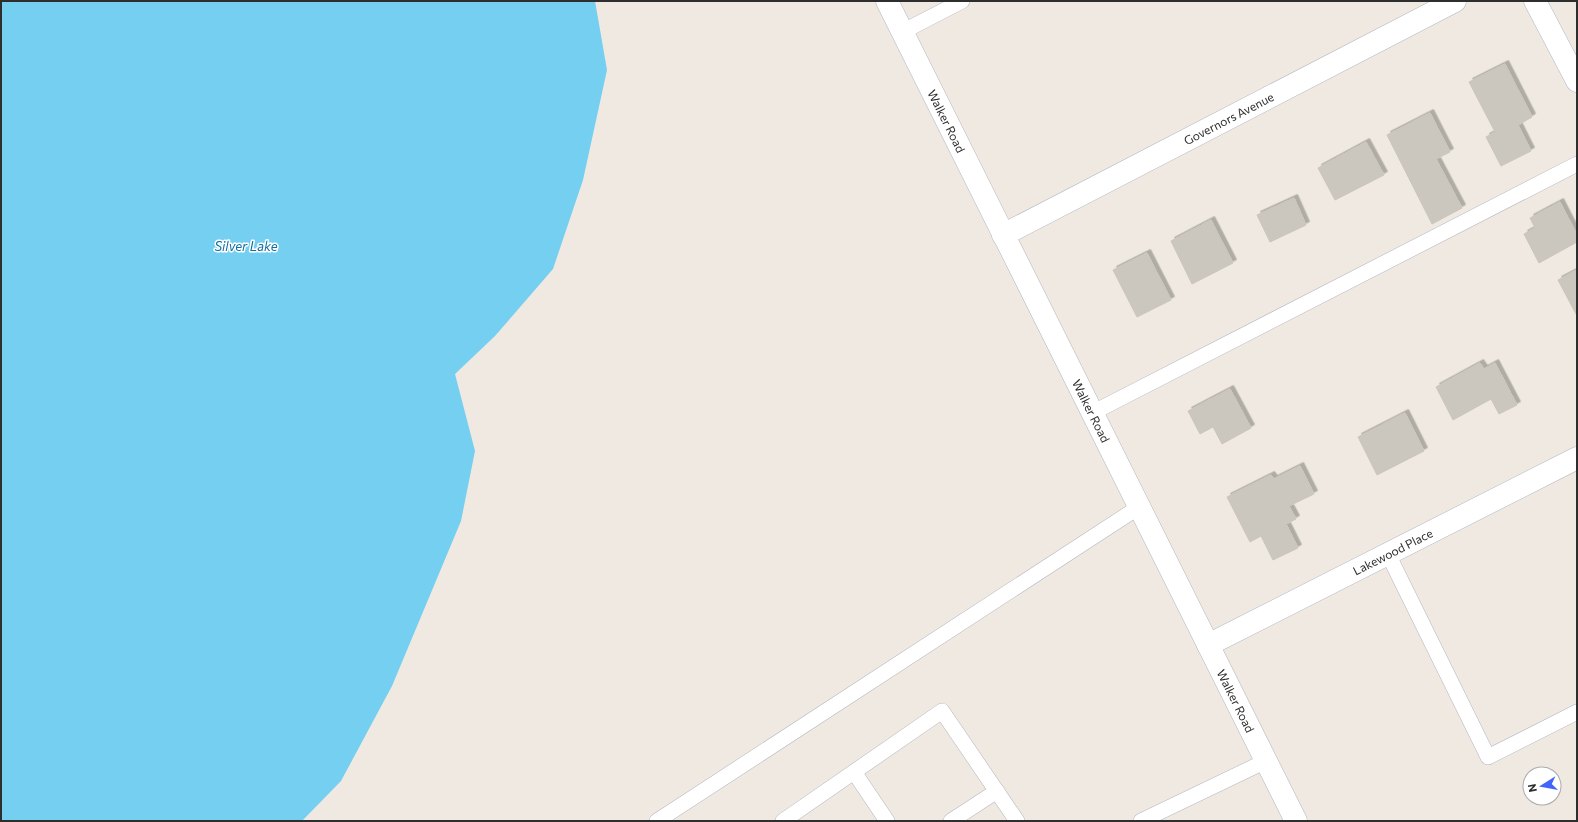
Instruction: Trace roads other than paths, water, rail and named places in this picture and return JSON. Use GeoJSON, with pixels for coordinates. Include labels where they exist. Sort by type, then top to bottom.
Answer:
{"type":"FeatureCollection","features":[{"type":"Feature","properties":{"kind":"street","name":"Walker Road"},"geometry":{"type":"LineString","coordinates":[[887,1],[1296,821]]}},
{"type":"Feature","properties":{"kind":"street","name":"Governors Avenue"},"geometry":{"type":"LineString","coordinates":[[1003,235],[1454,1]]}},
{"type":"Feature","properties":{"kind":"street"},"geometry":{"type":"LineString","coordinates":[[1535,1],[1577,82]]}},
{"type":"Feature","properties":{"kind":"street","name":"Lakewood Place"},"geometry":{"type":"LineString","coordinates":[[1208,645],[1577,458]]}},
{"type":"Feature","properties":{"kind":"lane"},"geometry":{"type":"LineString","coordinates":[[902,32],[962,1]]}},
{"type":"Feature","properties":{"kind":"lane"},"geometry":{"type":"LineString","coordinates":[[1092,413],[1577,164]]}},
{"type":"Feature","properties":{"kind":"lane"},"geometry":{"type":"LineString","coordinates":[[657,821],[1139,507]]}},
{"type":"Feature","properties":{"kind":"lane"},"geometry":{"type":"LineString","coordinates":[[1388,554],[1488,757],[1577,712]]}},
{"type":"Feature","properties":{"kind":"lane"},"geometry":{"type":"LineString","coordinates":[[790,819],[854,772],[942,711],[1017,821]]}},
{"type":"Feature","properties":{"kind":"lane"},"geometry":{"type":"LineString","coordinates":[[1141,821],[1266,761]]}},
{"type":"Feature","properties":{"kind":"lane"},"geometry":{"type":"LineString","coordinates":[[854,772],[887,821]]}},
{"type":"Feature","properties":{"kind":"lane"},"geometry":{"type":"LineString","coordinates":[[951,821],[997,790]]}},
{"type":"Feature","properties":{"kind":"water","name":"Silver Lake"},"geometry":{"type":"Polygon","coordinates":[[[1,1],[595,1],[607,70],[583,180],[553,269],[495,336],[455,374],[475,451],[461,521],[392,686],[341,781],[302,821],[1,821],[1,1]]]}}]}
